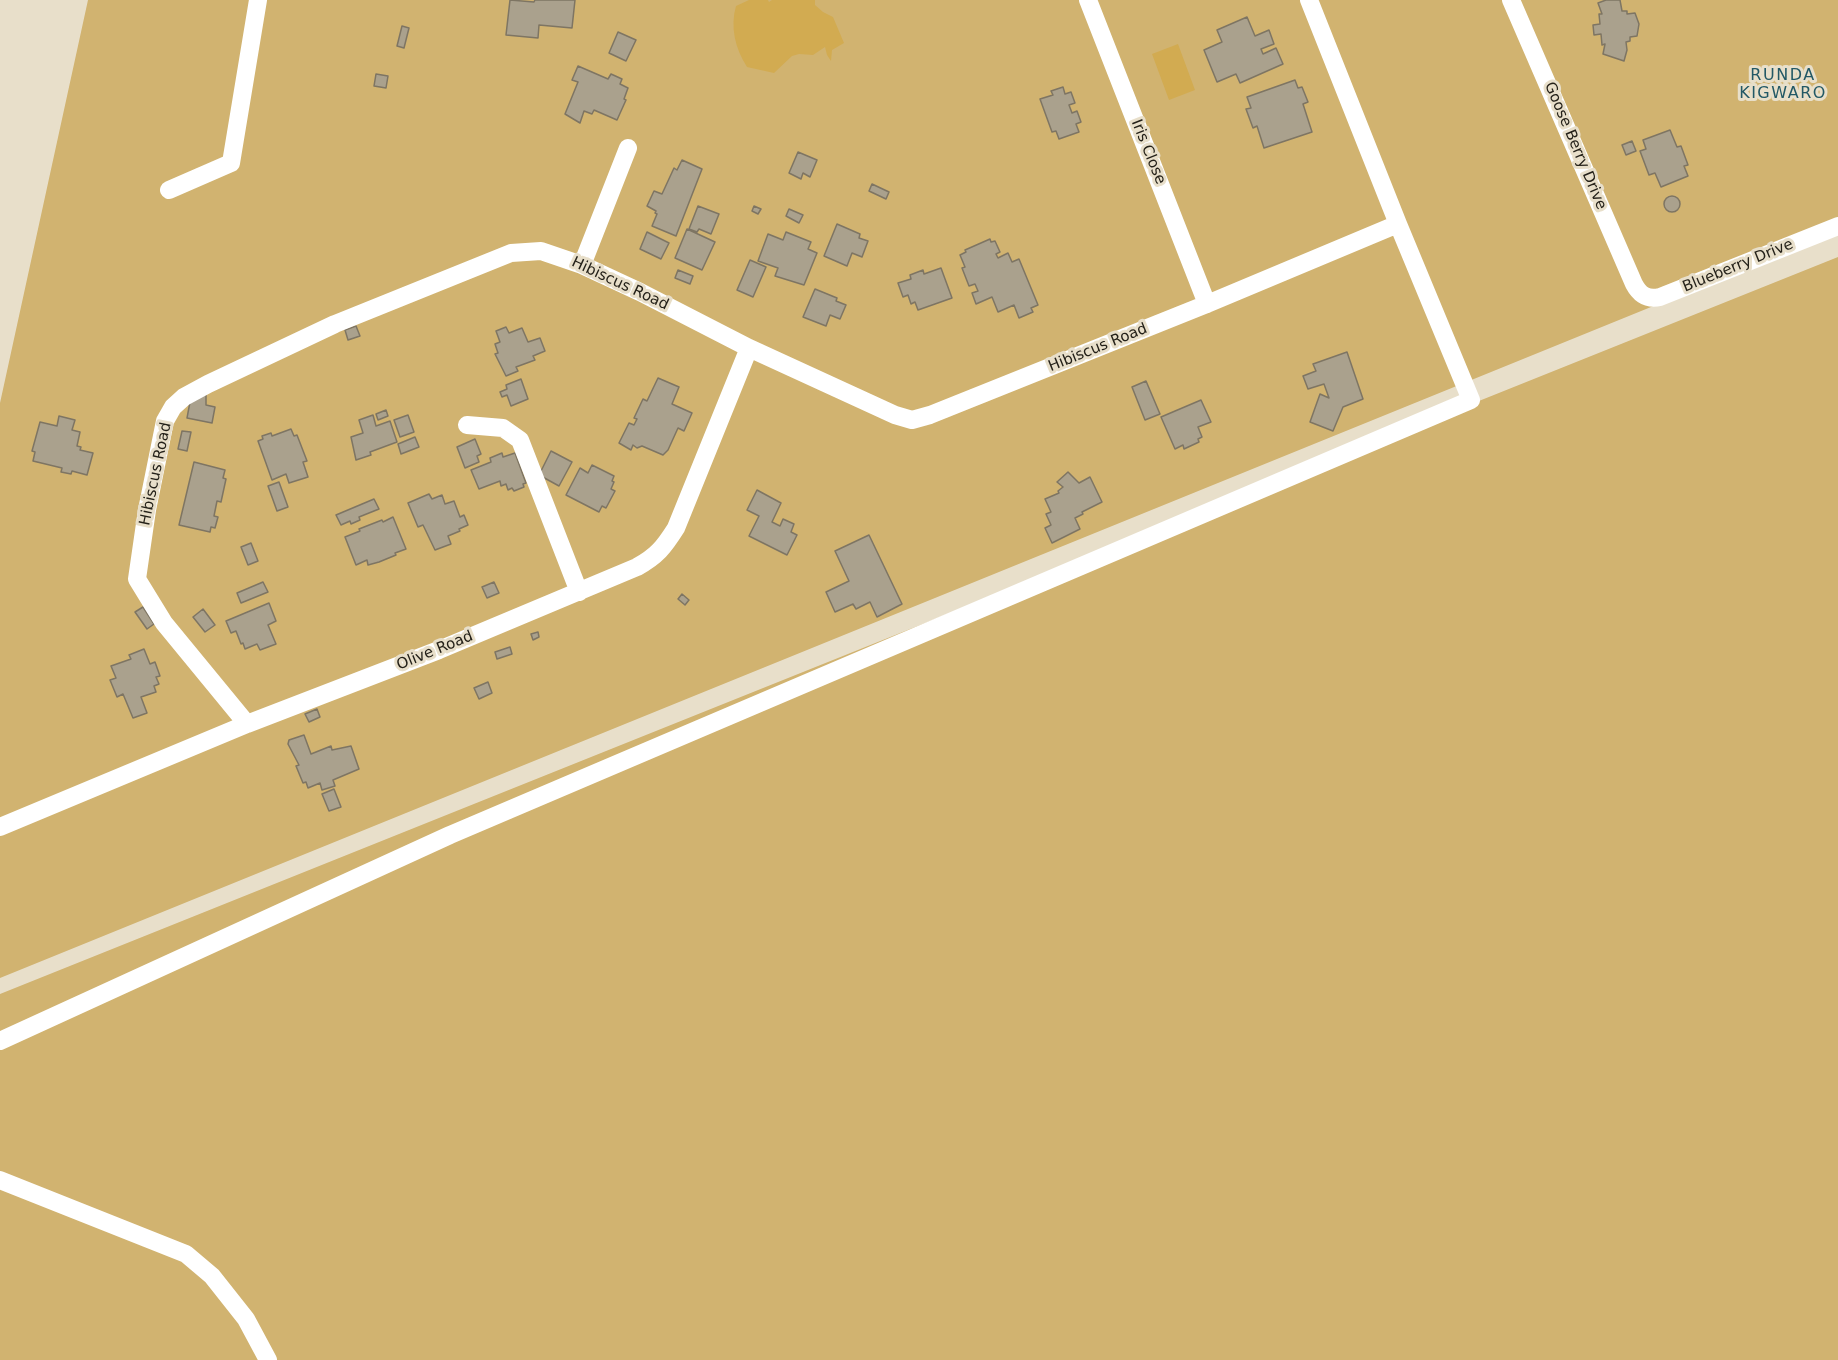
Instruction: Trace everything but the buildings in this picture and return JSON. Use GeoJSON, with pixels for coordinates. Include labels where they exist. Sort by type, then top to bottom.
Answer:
{"type":"FeatureCollection","features":[{"type":"Feature","properties":{"kind":"street"},"geometry":{"type":"LineString","coordinates":[[169,190],[231,163],[258,0]]}},
{"type":"Feature","properties":{"kind":"street","name":"Iris Close"},"geometry":{"type":"LineString","coordinates":[[1088,0],[1207,304]]}},
{"type":"Feature","properties":{"kind":"street"},"geometry":{"type":"LineString","coordinates":[[0,1041],[450,835],[1471,400],[1309,0]]}},
{"type":"Feature","properties":{"kind":"street","name":"Goose Berry Drive"},"geometry":{"type":"LineString","coordinates":[[1511,0],[1629,274],[1639,292]]}},
{"type":"Feature","properties":{"kind":"street"},"geometry":{"type":"LineString","coordinates":[[582,265],[628,148]]}},
{"type":"Feature","properties":{"kind":"street","name":"Hibiscus Road"},"geometry":{"type":"LineString","coordinates":[[246,724],[164,623],[137,579],[147,510],[165,421],[173,407],[184,397],[335,324],[511,253],[541,251],[582,265],[749,348],[895,415],[912,420],[930,415],[1207,304],[1398,224]]}},
{"type":"Feature","properties":{"kind":"street","name":"Blueberry Drive"},"geometry":{"type":"LineString","coordinates":[[1639,292],[1648,298],[1660,297],[1838,226]]}},
{"type":"Feature","properties":{"kind":"street","name":"Olive Road"},"geometry":{"type":"LineString","coordinates":[[0,827],[246,724],[439,651],[654,559],[676,528],[749,348]]}},
{"type":"Feature","properties":{"kind":"street"},"geometry":{"type":"LineString","coordinates":[[467,425],[503,428],[520,440],[579,592]]}},
{"type":"Feature","properties":{"kind":"street"},"geometry":{"type":"LineString","coordinates":[[0,1180],[186,1254],[212,1276],[246,1319],[268,1360]]}},
{"type":"Feature","properties":{"kind":"shaded area"},"geometry":{"type":"Polygon","coordinates":[[[88,0],[1838,0],[1838,231],[0,978],[0,403],[88,0]]]}},
{"type":"Feature","properties":{"kind":"shaded area"},"geometry":{"type":"Polygon","coordinates":[[[749,0],[768,0],[769,2],[772,0],[815,0],[815,5],[833,17],[844,43],[832,50],[831,61],[825,47],[813,55],[792,56],[774,73],[747,67],[737,45],[734,14],[736,6],[749,0]]]}},
{"type":"Feature","properties":{"kind":"shaded area"},"geometry":{"type":"Polygon","coordinates":[[[1178,44],[1195,90],[1169,100],[1152,54],[1178,44]]]}},
{"type":"Feature","properties":{"kind":"shaded area"},"geometry":{"type":"Polygon","coordinates":[[[1838,257],[1838,1360],[0,1360],[0,994],[1838,257]]]}},
{"type":"Feature","properties":{"kind":"district","name":"RUNDA KIGWARO"},"geometry":{"type":"Point","coordinates":[1783,85]}}]}
